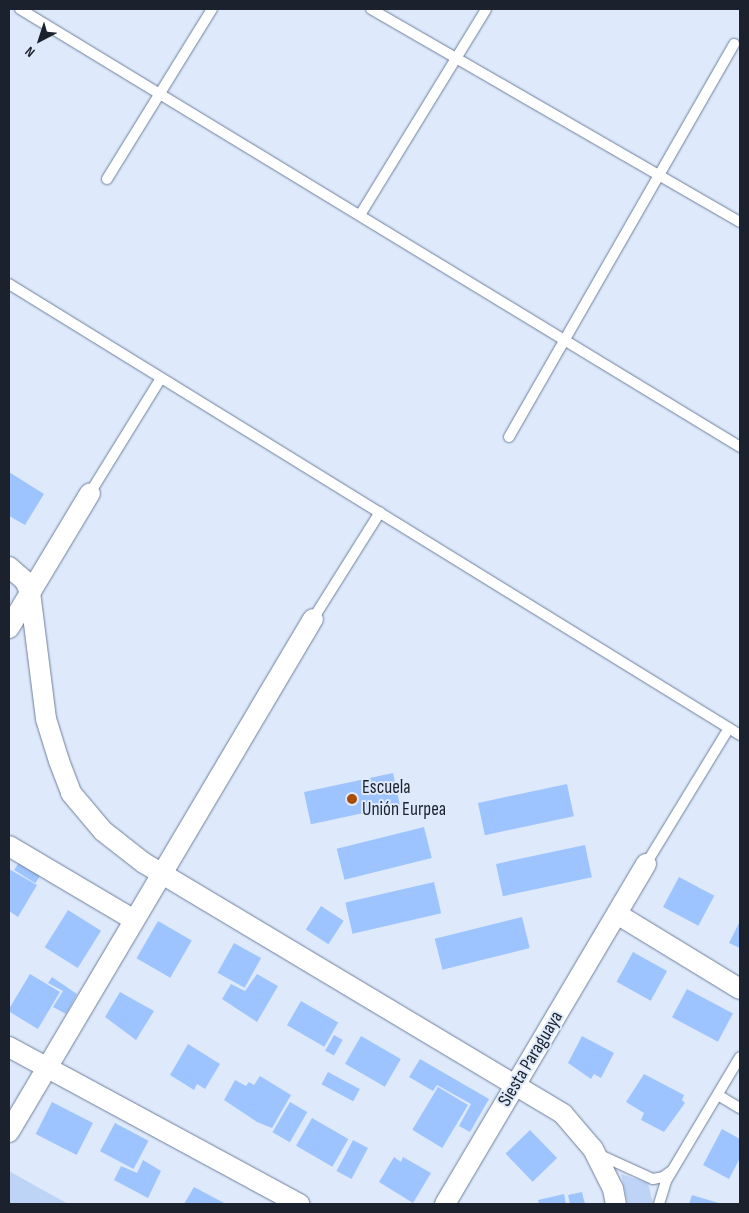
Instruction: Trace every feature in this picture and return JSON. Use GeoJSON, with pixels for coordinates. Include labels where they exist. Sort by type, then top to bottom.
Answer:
{"type":"FeatureCollection","features":[{"type":"Feature","properties":{"kind":"street"},"geometry":{"type":"LineString","coordinates":[[9,628],[90,493]]}},
{"type":"Feature","properties":{"kind":"street"},"geometry":{"type":"LineString","coordinates":[[9,567],[25,581],[30,592],[46,719],[72,793],[103,831],[162,873],[563,1114],[593,1148],[613,1189],[616,1204]]}},
{"type":"Feature","properties":{"kind":"street"},"geometry":{"type":"LineString","coordinates":[[9,1132],[313,619]]}},
{"type":"Feature","properties":{"kind":"street"},"geometry":{"type":"LineString","coordinates":[[9,846],[134,920]]}},
{"type":"Feature","properties":{"kind":"street","name":"Siesta Paraguaya"},"geometry":{"type":"LineString","coordinates":[[445,1204],[646,864]]}},
{"type":"Feature","properties":{"kind":"street"},"geometry":{"type":"LineString","coordinates":[[617,914],[740,989]]}},
{"type":"Feature","properties":{"kind":"street"},"geometry":{"type":"LineString","coordinates":[[9,1047],[299,1204]]}},
{"type":"Feature","properties":{"kind":"lane"},"geometry":{"type":"LineString","coordinates":[[20,9],[740,447]]}},
{"type":"Feature","properties":{"kind":"lane"},"geometry":{"type":"LineString","coordinates":[[107,179],[212,9]]}},
{"type":"Feature","properties":{"kind":"lane"},"geometry":{"type":"LineString","coordinates":[[370,9],[740,222]]}},
{"type":"Feature","properties":{"kind":"lane"},"geometry":{"type":"LineString","coordinates":[[360,215],[486,9]]}},
{"type":"Feature","properties":{"kind":"lane"},"geometry":{"type":"LineString","coordinates":[[509,437],[734,44]]}},
{"type":"Feature","properties":{"kind":"lane"},"geometry":{"type":"LineString","coordinates":[[9,284],[740,735]]}},
{"type":"Feature","properties":{"kind":"lane"},"geometry":{"type":"LineString","coordinates":[[90,493],[161,378]]}},
{"type":"Feature","properties":{"kind":"lane"},"geometry":{"type":"LineString","coordinates":[[313,619],[380,512]]}},
{"type":"Feature","properties":{"kind":"lane"},"geometry":{"type":"LineString","coordinates":[[646,864],[729,728]]}},
{"type":"Feature","properties":{"kind":"lane"},"geometry":{"type":"LineString","coordinates":[[659,1204],[673,1169],[740,1058]]}},
{"type":"Feature","properties":{"kind":"lane"},"geometry":{"type":"LineString","coordinates":[[718,1095],[740,1108]]}},
{"type":"Feature","properties":{"kind":"lane"},"geometry":{"type":"LineString","coordinates":[[593,1148],[607,1160],[653,1179],[664,1177],[673,1169]]}},
{"type":"Feature","properties":{"kind":"shaded area"},"geometry":{"type":"Polygon","coordinates":[[[9,1171],[68,1204],[9,1204],[9,1171]]]}},
{"type":"Feature","properties":{"kind":"shaded area"},"geometry":{"type":"Polygon","coordinates":[[[621,1174],[648,1183],[653,1204],[628,1204],[621,1174]]]}},
{"type":"Feature","properties":{"kind":"building"},"geometry":{"type":"Polygon","coordinates":[[[9,472],[44,494],[25,525],[9,516],[9,472]]]}},
{"type":"Feature","properties":{"kind":"building","name":"Escuela Unión Eurpea"},"geometry":{"type":"Polygon","coordinates":[[[393,773],[400,805],[311,824],[304,792],[393,773]]]}},
{"type":"Feature","properties":{"kind":"building","name":"Escuela Unión Eurpea"},"geometry":{"type":"Polygon","coordinates":[[[567,784],[574,816],[485,835],[478,803],[567,784]]]}},
{"type":"Feature","properties":{"kind":"building","name":"Escuela Unión Eurpea"},"geometry":{"type":"Polygon","coordinates":[[[424,827],[432,858],[344,880],[337,849],[424,827]]]}},
{"type":"Feature","properties":{"kind":"building"},"geometry":{"type":"Polygon","coordinates":[[[585,845],[592,877],[503,896],[496,864],[585,845]]]}},
{"type":"Feature","properties":{"kind":"building"},"geometry":{"type":"Polygon","coordinates":[[[21,859],[42,872],[35,883],[14,870],[21,859]]]}},
{"type":"Feature","properties":{"kind":"building"},"geometry":{"type":"Polygon","coordinates":[[[9,869],[37,885],[18,917],[9,911],[9,869]]]}},
{"type":"Feature","properties":{"kind":"building"},"geometry":{"type":"Polygon","coordinates":[[[679,877],[714,896],[698,926],[663,907],[679,877]]]}},
{"type":"Feature","properties":{"kind":"building"},"geometry":{"type":"Polygon","coordinates":[[[434,882],[441,913],[353,934],[345,902],[434,882]]]}},
{"type":"Feature","properties":{"kind":"building"},"geometry":{"type":"Polygon","coordinates":[[[321,906],[344,921],[328,944],[306,929],[321,906]]]}},
{"type":"Feature","properties":{"kind":"building"},"geometry":{"type":"Polygon","coordinates":[[[68,910],[101,931],[78,968],[45,947],[68,910]]]}},
{"type":"Feature","properties":{"kind":"building"},"geometry":{"type":"Polygon","coordinates":[[[522,917],[530,948],[442,970],[435,939],[522,917]]]}},
{"type":"Feature","properties":{"kind":"building"},"geometry":{"type":"Polygon","coordinates":[[[158,921],[192,940],[170,978],[136,958],[158,921]]]}},
{"type":"Feature","properties":{"kind":"building"},"geometry":{"type":"Polygon","coordinates":[[[740,921],[740,948],[729,943],[740,921]]]}},
{"type":"Feature","properties":{"kind":"building"},"geometry":{"type":"Polygon","coordinates":[[[234,943],[261,958],[245,988],[218,973],[234,943]]]}},
{"type":"Feature","properties":{"kind":"building"},"geometry":{"type":"Polygon","coordinates":[[[633,952],[667,971],[651,1001],[617,982],[633,952]]]}},
{"type":"Feature","properties":{"kind":"building"},"geometry":{"type":"Polygon","coordinates":[[[30,974],[60,992],[38,1029],[9,1012],[30,974]]]}},
{"type":"Feature","properties":{"kind":"building"},"geometry":{"type":"Polygon","coordinates":[[[257,974],[278,986],[257,1022],[222,999],[231,984],[245,991],[257,974]]]}},
{"type":"Feature","properties":{"kind":"building"},"geometry":{"type":"Polygon","coordinates":[[[52,977],[77,994],[66,1014],[53,1007],[63,991],[48,983],[52,977]]]}},
{"type":"Feature","properties":{"kind":"building"},"geometry":{"type":"Polygon","coordinates":[[[687,989],[733,1013],[718,1042],[672,1017],[687,989]]]}},
{"type":"Feature","properties":{"kind":"building"},"geometry":{"type":"Polygon","coordinates":[[[120,992],[154,1011],[136,1040],[105,1017],[120,992]]]}},
{"type":"Feature","properties":{"kind":"building"},"geometry":{"type":"Polygon","coordinates":[[[301,1001],[338,1022],[324,1047],[287,1025],[301,1001]]]}},
{"type":"Feature","properties":{"kind":"building"},"geometry":{"type":"Polygon","coordinates":[[[334,1035],[343,1040],[334,1056],[325,1051],[334,1035]]]}},
{"type":"Feature","properties":{"kind":"building"},"geometry":{"type":"Polygon","coordinates":[[[361,1036],[401,1059],[385,1087],[345,1064],[361,1036]]]}},
{"type":"Feature","properties":{"kind":"building"},"geometry":{"type":"Polygon","coordinates":[[[582,1036],[614,1053],[601,1078],[594,1074],[591,1079],[568,1063],[582,1036]]]}},
{"type":"Feature","properties":{"kind":"building"},"geometry":{"type":"Polygon","coordinates":[[[188,1044],[220,1064],[205,1089],[197,1084],[194,1090],[170,1075],[188,1044]]]}},
{"type":"Feature","properties":{"kind":"building"},"geometry":{"type":"Polygon","coordinates":[[[420,1059],[489,1099],[470,1132],[459,1126],[471,1104],[437,1085],[433,1091],[409,1077],[420,1059]]]}},
{"type":"Feature","properties":{"kind":"building"},"geometry":{"type":"Polygon","coordinates":[[[328,1072],[360,1089],[353,1101],[321,1084],[328,1072]]]}},
{"type":"Feature","properties":{"kind":"building"},"geometry":{"type":"Polygon","coordinates":[[[644,1074],[684,1095],[682,1100],[685,1103],[664,1132],[641,1120],[644,1113],[626,1102],[644,1074]]]}},
{"type":"Feature","properties":{"kind":"building"},"geometry":{"type":"Polygon","coordinates":[[[260,1076],[291,1095],[272,1128],[257,1122],[224,1100],[235,1080],[246,1086],[249,1082],[254,1085],[260,1076]]]}},
{"type":"Feature","properties":{"kind":"building"},"geometry":{"type":"Polygon","coordinates":[[[438,1087],[468,1105],[442,1148],[412,1130],[438,1087]]]}},
{"type":"Feature","properties":{"kind":"building"},"geometry":{"type":"Polygon","coordinates":[[[52,1102],[93,1123],[77,1155],[36,1134],[52,1102]]]}},
{"type":"Feature","properties":{"kind":"building"},"geometry":{"type":"Polygon","coordinates":[[[290,1102],[307,1112],[290,1142],[272,1132],[290,1102]]]}},
{"type":"Feature","properties":{"kind":"building"},"geometry":{"type":"Polygon","coordinates":[[[312,1118],[348,1139],[332,1167],[296,1146],[312,1118]]]}},
{"type":"Feature","properties":{"kind":"building"},"geometry":{"type":"Polygon","coordinates":[[[115,1123],[149,1141],[134,1169],[100,1151],[115,1123]]]}},
{"type":"Feature","properties":{"kind":"building"},"geometry":{"type":"Polygon","coordinates":[[[722,1129],[740,1139],[740,1158],[729,1179],[703,1165],[722,1129]]]}},
{"type":"Feature","properties":{"kind":"building"},"geometry":{"type":"Polygon","coordinates":[[[530,1130],[557,1158],[533,1182],[506,1154],[530,1130]]]}},
{"type":"Feature","properties":{"kind":"building"},"geometry":{"type":"Polygon","coordinates":[[[353,1140],[368,1148],[352,1179],[337,1171],[353,1140]]]}},
{"type":"Feature","properties":{"kind":"building"},"geometry":{"type":"Polygon","coordinates":[[[394,1157],[401,1162],[403,1157],[431,1173],[413,1203],[379,1182],[394,1157]]]}},
{"type":"Feature","properties":{"kind":"building"},"geometry":{"type":"Polygon","coordinates":[[[143,1160],[161,1171],[148,1198],[114,1180],[121,1166],[137,1173],[143,1160]]]}},
{"type":"Feature","properties":{"kind":"building"},"geometry":{"type":"Polygon","coordinates":[[[194,1187],[226,1204],[184,1204],[194,1187]]]}},
{"type":"Feature","properties":{"kind":"building"},"geometry":{"type":"Polygon","coordinates":[[[582,1192],[585,1204],[570,1204],[568,1195],[582,1192]]]}},
{"type":"Feature","properties":{"kind":"building"},"geometry":{"type":"Polygon","coordinates":[[[564,1194],[566,1204],[539,1204],[538,1200],[564,1194]]]}},
{"type":"Feature","properties":{"kind":"building"},"geometry":{"type":"Polygon","coordinates":[[[692,1195],[722,1204],[689,1204],[692,1195]]]}},
{"type":"Feature","properties":{"kind":"place","name":"Escuela Unión Eurpea"},"geometry":{"type":"Point","coordinates":[352,799]}}]}
